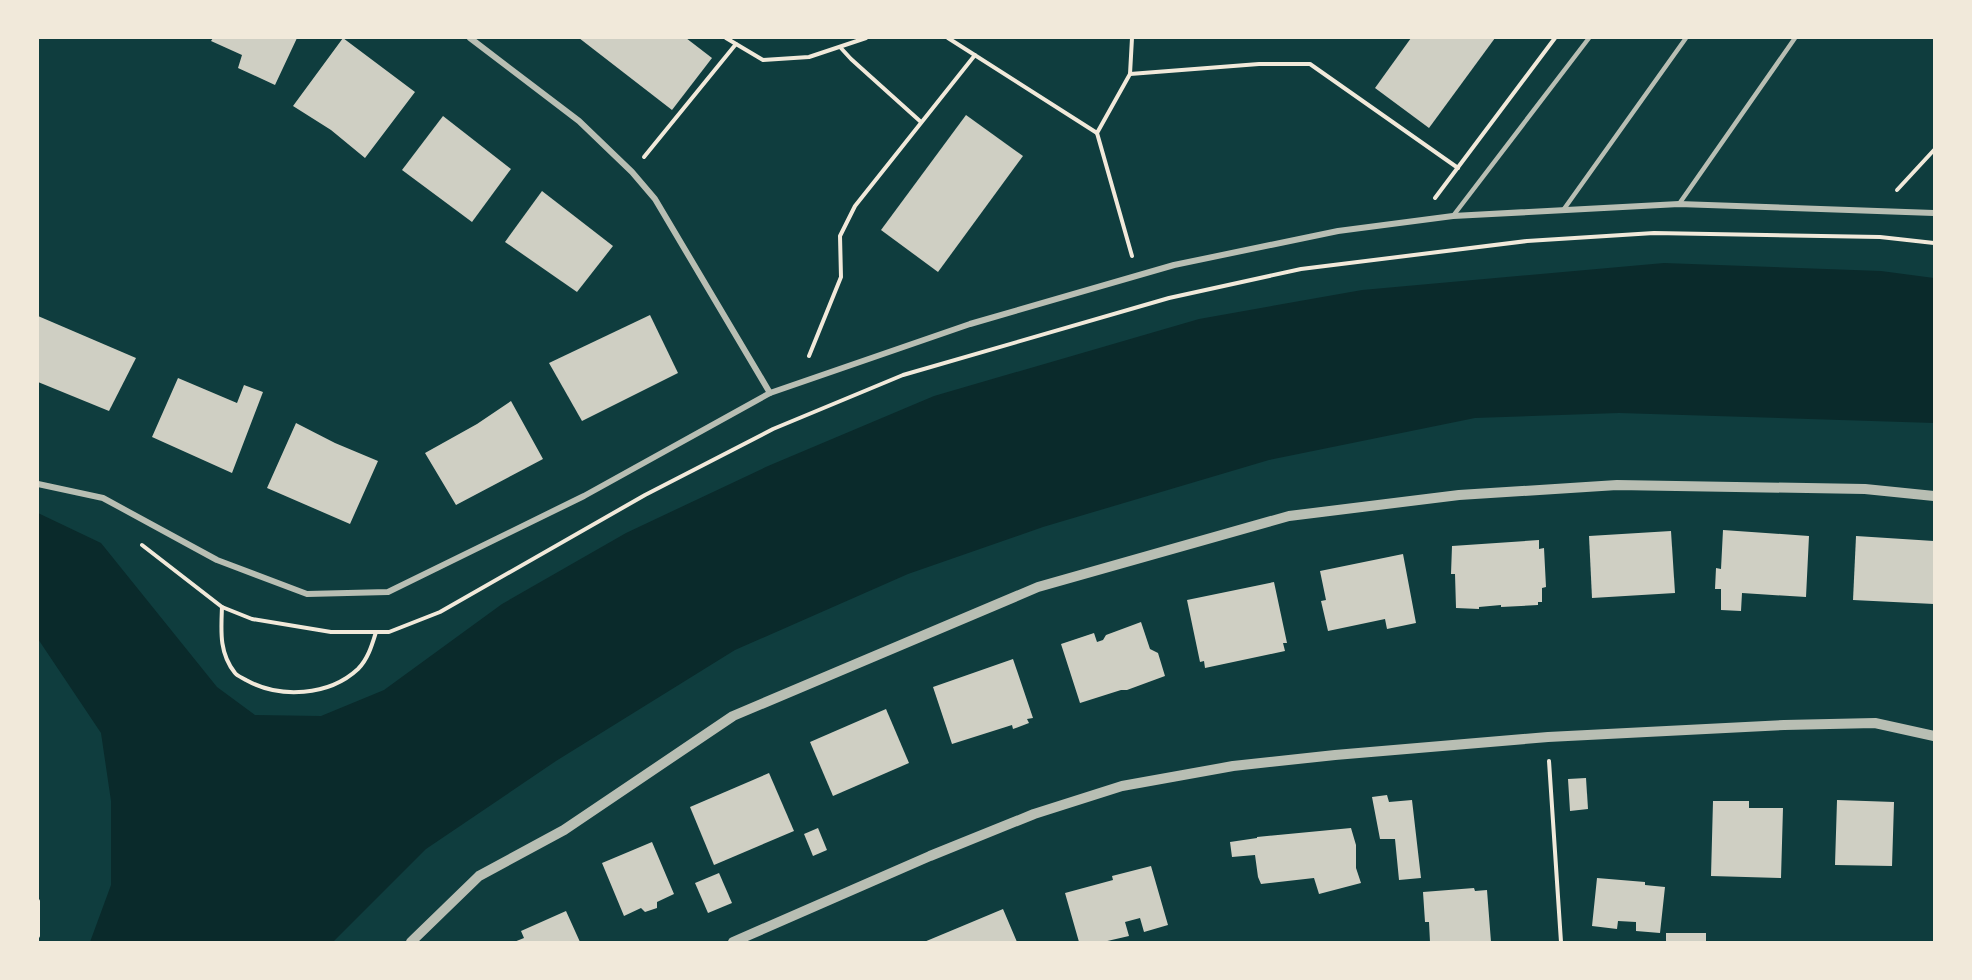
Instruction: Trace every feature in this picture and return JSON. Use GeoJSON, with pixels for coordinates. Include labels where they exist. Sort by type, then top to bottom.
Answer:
{"type":"FeatureCollection","features":[{"type":"Feature","properties":{"kind":"street"},"geometry":{"type":"LineString","coordinates":[[470,38],[579,121],[632,172],[655,199],[770,393]]}},
{"type":"Feature","properties":{"kind":"street"},"geometry":{"type":"LineString","coordinates":[[38,484],[103,498],[217,560],[307,594],[388,592],[584,496],[770,393],[970,324],[1174,265],[1326,234],[1454,216],[1678,204],[1935,213]]}},
{"type":"Feature","properties":{"kind":"street"},"geometry":{"type":"LineString","coordinates":[[411,942],[479,876],[564,830],[733,716],[1038,587],[1289,516],[1459,495],[1617,485],[1865,489],[1935,496]]}},
{"type":"Feature","properties":{"kind":"street"},"geometry":{"type":"LineString","coordinates":[[733,942],[930,856],[1034,814],[1122,786],[1233,766],[1548,737],[1784,725],[1875,723],[1935,736]]}},
{"type":"Feature","properties":{"kind":"lane"},"geometry":{"type":"LineString","coordinates":[[1454,216],[1589,38]]}},
{"type":"Feature","properties":{"kind":"lane"},"geometry":{"type":"LineString","coordinates":[[1564,209],[1686,38]]}},
{"type":"Feature","properties":{"kind":"lane"},"geometry":{"type":"LineString","coordinates":[[1678,204],[1796,38]]}},
{"type":"Feature","properties":{"kind":"path"},"geometry":{"type":"LineString","coordinates":[[726,38],[763,60],[809,57],[866,38]]}},
{"type":"Feature","properties":{"kind":"path"},"geometry":{"type":"LineString","coordinates":[[948,38],[1097,132],[1138,275]]}},
{"type":"Feature","properties":{"kind":"path"},"geometry":{"type":"LineString","coordinates":[[1097,132],[1130,74],[1132,38]]}},
{"type":"Feature","properties":{"kind":"path"},"geometry":{"type":"LineString","coordinates":[[1418,220],[1555,38]]}},
{"type":"Feature","properties":{"kind":"path"},"geometry":{"type":"LineString","coordinates":[[632,172],[736,44]]}},
{"type":"Feature","properties":{"kind":"path"},"geometry":{"type":"LineString","coordinates":[[840,47],[921,122]]}},
{"type":"Feature","properties":{"kind":"path"},"geometry":{"type":"LineString","coordinates":[[797,384],[841,277],[840,236],[855,206],[975,55]]}},
{"type":"Feature","properties":{"kind":"path"},"geometry":{"type":"LineString","coordinates":[[1130,74],[1259,63],[1310,64],[1458,168]]}},
{"type":"Feature","properties":{"kind":"path"},"geometry":{"type":"LineString","coordinates":[[1878,211],[1935,150]]}},
{"type":"Feature","properties":{"kind":"path"},"geometry":{"type":"LineString","coordinates":[[137,541],[153,556],[222,607],[252,619],[331,632],[389,633],[440,612],[645,495],[773,429],[903,375],[1169,298],[1301,269],[1527,241],[1654,233],[1880,237],[1935,243]]}},
{"type":"Feature","properties":{"kind":"path"},"geometry":{"type":"LineString","coordinates":[[222,607],[221,644],[236,674],[260,688],[301,693],[334,685],[358,669],[370,652],[376,632]]}},
{"type":"Feature","properties":{"kind":"path"},"geometry":{"type":"LineString","coordinates":[[1548,737],[1561,942]]}},
{"type":"Feature","properties":{"kind":"path"},"geometry":{"type":"LineString","coordinates":[[38,901],[38,936]]}},
{"type":"Feature","properties":{"kind":"water"},"geometry":{"type":"Polygon","coordinates":[[[1664,263],[1881,271],[1934,278],[1934,423],[1619,413],[1475,418],[1269,460],[1043,527],[908,574],[735,650],[556,761],[426,849],[333,942],[90,942],[111,885],[111,801],[101,733],[38,639],[38,513],[101,543],[217,687],[255,715],[321,716],[384,690],[502,604],[626,533],[768,466],[934,396],[1199,319],[1362,290],[1664,263]]]}},
{"type":"Feature","properties":{"kind":"building"},"geometry":{"type":"Polygon","coordinates":[[[213,38],[297,38],[275,85],[238,68],[242,55],[211,41],[213,38]]]}},
{"type":"Feature","properties":{"kind":"building"},"geometry":{"type":"Polygon","coordinates":[[[343,38],[415,92],[365,158],[331,130],[293,106],[343,38]]]}},
{"type":"Feature","properties":{"kind":"building"},"geometry":{"type":"Polygon","coordinates":[[[579,38],[686,38],[712,58],[672,110],[579,38]]]}},
{"type":"Feature","properties":{"kind":"building"},"geometry":{"type":"Polygon","coordinates":[[[1411,38],[1495,38],[1429,128],[1375,88],[1411,38]]]}},
{"type":"Feature","properties":{"kind":"building"},"geometry":{"type":"Polygon","coordinates":[[[966,115],[1023,156],[938,272],[881,230],[966,115]]]}},
{"type":"Feature","properties":{"kind":"building"},"geometry":{"type":"Polygon","coordinates":[[[443,116],[511,169],[472,222],[402,170],[443,116]]]}},
{"type":"Feature","properties":{"kind":"building"},"geometry":{"type":"Polygon","coordinates":[[[542,191],[613,246],[577,292],[505,242],[542,191]]]}},
{"type":"Feature","properties":{"kind":"building"},"geometry":{"type":"Polygon","coordinates":[[[650,315],[678,373],[582,421],[549,363],[650,315]]]}},
{"type":"Feature","properties":{"kind":"building"},"geometry":{"type":"Polygon","coordinates":[[[38,316],[136,358],[109,411],[38,382],[38,316]]]}},
{"type":"Feature","properties":{"kind":"building"},"geometry":{"type":"Polygon","coordinates":[[[178,378],[237,403],[244,385],[263,392],[232,473],[152,437],[178,378]]]}},
{"type":"Feature","properties":{"kind":"building"},"geometry":{"type":"Polygon","coordinates":[[[511,401],[543,459],[456,505],[425,453],[477,424],[511,401]]]}},
{"type":"Feature","properties":{"kind":"building"},"geometry":{"type":"Polygon","coordinates":[[[296,423],[378,461],[350,524],[267,488],[296,423]]]}},
{"type":"Feature","properties":{"kind":"building"},"geometry":{"type":"Polygon","coordinates":[[[1723,530],[1809,536],[1806,597],[1742,593],[1741,611],[1721,610],[1721,589],[1715,589],[1716,568],[1721,569],[1723,530]]]}},
{"type":"Feature","properties":{"kind":"building"},"geometry":{"type":"Polygon","coordinates":[[[1671,531],[1675,593],[1592,598],[1589,536],[1671,531]]]}},
{"type":"Feature","properties":{"kind":"building"},"geometry":{"type":"Polygon","coordinates":[[[1856,536],[1934,541],[1934,604],[1853,600],[1856,536]]]}},
{"type":"Feature","properties":{"kind":"building"},"geometry":{"type":"Polygon","coordinates":[[[1539,540],[1539,549],[1544,548],[1546,587],[1542,588],[1542,602],[1538,602],[1538,605],[1501,607],[1501,605],[1479,607],[1479,609],[1456,608],[1455,574],[1451,574],[1452,546],[1539,540]]]}},
{"type":"Feature","properties":{"kind":"building"},"geometry":{"type":"Polygon","coordinates":[[[1403,554],[1416,623],[1387,629],[1385,619],[1328,631],[1321,601],[1326,600],[1320,571],[1403,554]]]}},
{"type":"Feature","properties":{"kind":"building"},"geometry":{"type":"Polygon","coordinates":[[[1274,582],[1287,643],[1283,643],[1285,651],[1205,668],[1204,661],[1200,662],[1187,600],[1274,582]]]}},
{"type":"Feature","properties":{"kind":"building"},"geometry":{"type":"Polygon","coordinates":[[[1141,622],[1150,649],[1158,653],[1165,676],[1127,690],[1080,703],[1061,644],[1094,633],[1097,642],[1103,640],[1106,635],[1141,622]]]}},
{"type":"Feature","properties":{"kind":"building"},"geometry":{"type":"Polygon","coordinates":[[[1013,659],[1033,718],[1027,719],[1029,723],[1013,729],[1012,725],[952,744],[933,687],[1013,659]]]}},
{"type":"Feature","properties":{"kind":"building"},"geometry":{"type":"Polygon","coordinates":[[[886,709],[909,763],[833,796],[810,742],[886,709]]]}},
{"type":"Feature","properties":{"kind":"building"},"geometry":{"type":"Polygon","coordinates":[[[769,773],[794,831],[714,865],[690,807],[769,773]]]}},
{"type":"Feature","properties":{"kind":"building"},"geometry":{"type":"Polygon","coordinates":[[[1586,778],[1588,809],[1570,811],[1568,779],[1586,778]]]}},
{"type":"Feature","properties":{"kind":"building"},"geometry":{"type":"Polygon","coordinates":[[[1387,795],[1389,802],[1412,800],[1421,878],[1399,880],[1395,839],[1380,839],[1372,797],[1387,795]]]}},
{"type":"Feature","properties":{"kind":"building"},"geometry":{"type":"Polygon","coordinates":[[[1837,800],[1894,802],[1892,866],[1835,865],[1837,800]]]}},
{"type":"Feature","properties":{"kind":"building"},"geometry":{"type":"Polygon","coordinates":[[[1713,801],[1749,801],[1749,808],[1783,808],[1781,878],[1711,876],[1713,801]]]}},
{"type":"Feature","properties":{"kind":"building"},"geometry":{"type":"Polygon","coordinates":[[[818,828],[827,850],[813,856],[804,834],[818,828]]]}},
{"type":"Feature","properties":{"kind":"building"},"geometry":{"type":"Polygon","coordinates":[[[1351,828],[1356,845],[1356,868],[1361,883],[1319,894],[1314,878],[1261,884],[1255,855],[1232,857],[1230,842],[1257,837],[1351,828]]]}},
{"type":"Feature","properties":{"kind":"building"},"geometry":{"type":"Polygon","coordinates":[[[652,842],[674,894],[657,902],[657,908],[645,912],[641,908],[624,916],[602,863],[652,842]]]}},
{"type":"Feature","properties":{"kind":"building"},"geometry":{"type":"Polygon","coordinates":[[[1151,866],[1168,925],[1144,932],[1140,918],[1125,922],[1129,936],[1103,942],[1079,942],[1065,893],[1113,880],[1112,876],[1151,866]]]}},
{"type":"Feature","properties":{"kind":"building"},"geometry":{"type":"Polygon","coordinates":[[[719,873],[732,903],[708,913],[695,883],[719,873]]]}},
{"type":"Feature","properties":{"kind":"building"},"geometry":{"type":"Polygon","coordinates":[[[1597,878],[1645,882],[1645,885],[1665,887],[1660,933],[1636,931],[1636,922],[1618,921],[1617,929],[1592,926],[1597,878]]]}},
{"type":"Feature","properties":{"kind":"building"},"geometry":{"type":"Polygon","coordinates":[[[1474,888],[1475,891],[1487,890],[1491,942],[1430,942],[1429,922],[1425,922],[1423,892],[1474,888]]]}},
{"type":"Feature","properties":{"kind":"building"},"geometry":{"type":"Polygon","coordinates":[[[1003,909],[1017,942],[924,942],[960,927],[1003,909]]]}},
{"type":"Feature","properties":{"kind":"building"},"geometry":{"type":"Polygon","coordinates":[[[566,911],[580,942],[514,942],[524,938],[521,931],[566,911]]]}},
{"type":"Feature","properties":{"kind":"building"},"geometry":{"type":"Polygon","coordinates":[[[1666,933],[1706,933],[1706,942],[1666,942],[1666,933]]]}}]}
